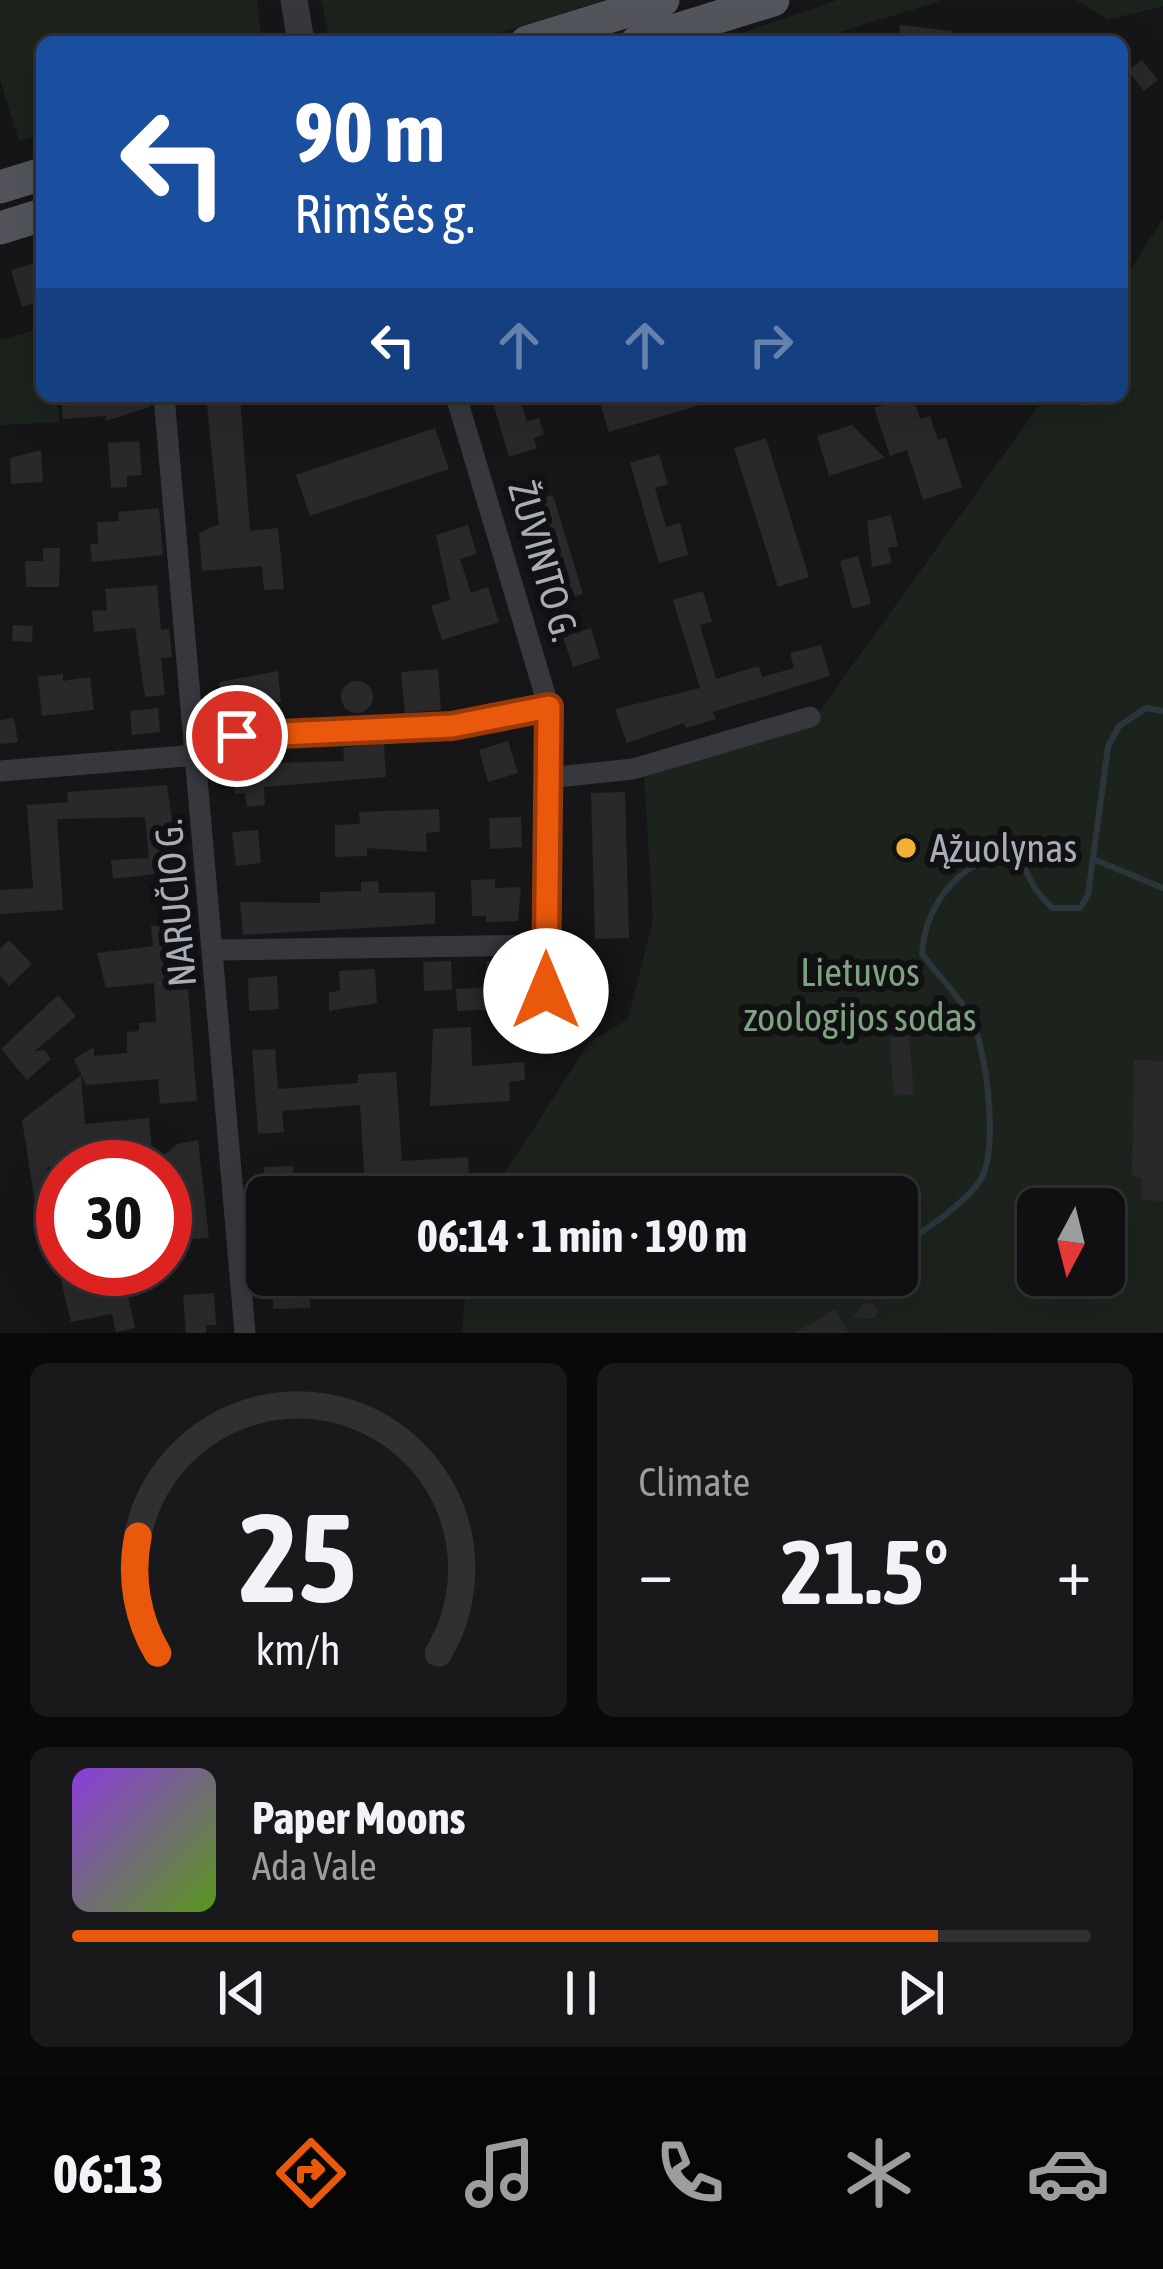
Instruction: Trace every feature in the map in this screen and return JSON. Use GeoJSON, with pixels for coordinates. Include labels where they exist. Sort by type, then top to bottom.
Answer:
{"type":"FeatureCollection","features":[{"type":"Feature","properties":{"kind":"main road"},"geometry":{"type":"LineString","coordinates":[[546,36],[663,0]]}},
{"type":"Feature","properties":{"kind":"main road"},"geometry":{"type":"LineString","coordinates":[[657,36],[773,0]]}},
{"type":"Feature","properties":{"kind":"main road"},"geometry":{"type":"LineString","coordinates":[[0,187],[36,176]]}},
{"type":"Feature","properties":{"kind":"main road"},"geometry":{"type":"LineString","coordinates":[[0,228],[36,217]]}},
{"type":"Feature","properties":{"kind":"street"},"geometry":{"type":"LineString","coordinates":[[294,0],[300,36]]}},
{"type":"Feature","properties":{"kind":"street","name":"NARUČIO G."},"geometry":{"type":"LineString","coordinates":[[165,402],[216,950],[245,1333]]}},
{"type":"Feature","properties":{"kind":"street","name":"ŽUVINTO G."},"geometry":{"type":"LineString","coordinates":[[458,402],[549,707],[547,1036]]}},
{"type":"Feature","properties":{"kind":"street"},"geometry":{"type":"LineString","coordinates":[[0,771],[196,746],[452,726],[549,707]]}},
{"type":"Feature","properties":{"kind":"street"},"geometry":{"type":"LineString","coordinates":[[547,778],[634,769],[810,717]]}},
{"type":"Feature","properties":{"kind":"street"},"geometry":{"type":"LineString","coordinates":[[216,950],[546,945]]}},
{"type":"Feature","properties":{"kind":"green space"},"geometry":{"type":"Polygon","coordinates":[[[0,0],[257,0],[261,36],[36,36],[36,136],[19,141],[0,80],[0,0]]]}},
{"type":"Feature","properties":{"kind":"green space"},"geometry":{"type":"Polygon","coordinates":[[[321,0],[605,0],[488,36],[330,36],[321,0]]]}},
{"type":"Feature","properties":{"kind":"green space"},"geometry":{"type":"Polygon","coordinates":[[[837,0],[943,0],[827,36],[733,36],[837,0]]]}},
{"type":"Feature","properties":{"kind":"green space"},"geometry":{"type":"Polygon","coordinates":[[[1076,0],[1163,0],[1163,6],[1108,20],[1076,0]]]}},
{"type":"Feature","properties":{"kind":"green space","name":"Ąžuolynas"},"geometry":{"type":"Polygon","coordinates":[[[1163,219],[1163,1333],[462,1333],[465,1296],[918,1296],[918,1176],[503,1176],[589,1043],[628,1019],[653,920],[644,775],[811,723],[1042,402],[1128,402],[1128,273],[1163,219]]]}},
{"type":"Feature","properties":{"kind":"green space"},"geometry":{"type":"Polygon","coordinates":[[[36,330],[36,402],[57,402],[59,422],[0,425],[0,340],[36,330]]]}},
{"type":"Feature","properties":{"kind":"building"},"geometry":{"type":"Polygon","coordinates":[[[900,25],[952,31],[952,36],[899,36],[900,25]]]}},
{"type":"Feature","properties":{"kind":"building"},"geometry":{"type":"Polygon","coordinates":[[[1142,60],[1158,80],[1144,91],[1128,71],[1142,60]]]}},
{"type":"Feature","properties":{"kind":"building"},"geometry":{"type":"Polygon","coordinates":[[[36,263],[36,303],[22,307],[11,270],[36,263]]]}},
{"type":"Feature","properties":{"kind":"building"},"geometry":{"type":"Polygon","coordinates":[[[62,402],[150,402],[150,407],[106,421],[106,416],[63,419],[62,402]]]}},
{"type":"Feature","properties":{"kind":"building"},"geometry":{"type":"Polygon","coordinates":[[[207,402],[240,402],[250,531],[278,528],[284,589],[264,590],[262,566],[202,571],[199,533],[219,524],[207,402]]]}},
{"type":"Feature","properties":{"kind":"building"},"geometry":{"type":"Polygon","coordinates":[[[493,402],[521,402],[527,422],[539,418],[544,434],[534,438],[537,448],[509,457],[493,402]]]}},
{"type":"Feature","properties":{"kind":"building"},"geometry":{"type":"Polygon","coordinates":[[[600,402],[710,402],[609,432],[600,402]]]}},
{"type":"Feature","properties":{"kind":"building"},"geometry":{"type":"Polygon","coordinates":[[[915,402],[920,419],[930,416],[938,440],[946,438],[962,487],[923,500],[907,450],[890,456],[874,408],[915,402]]]}},
{"type":"Feature","properties":{"kind":"building"},"geometry":{"type":"Polygon","coordinates":[[[852,425],[885,458],[829,476],[817,436],[852,425]]]}},
{"type":"Feature","properties":{"kind":"building"},"geometry":{"type":"Polygon","coordinates":[[[435,428],[449,469],[310,516],[296,475],[435,428]]]}},
{"type":"Feature","properties":{"kind":"building"},"geometry":{"type":"Polygon","coordinates":[[[766,438],[809,577],[778,587],[734,448],[766,438]]]}},
{"type":"Feature","properties":{"kind":"building"},"geometry":{"type":"Polygon","coordinates":[[[139,441],[142,475],[127,476],[127,487],[111,488],[108,443],[139,441]]]}},
{"type":"Feature","properties":{"kind":"building"},"geometry":{"type":"Polygon","coordinates":[[[41,450],[43,482],[11,484],[10,458],[41,450]]]}},
{"type":"Feature","properties":{"kind":"building"},"geometry":{"type":"Polygon","coordinates":[[[659,454],[668,484],[655,488],[666,527],[680,523],[688,555],[659,563],[630,463],[659,454]]]}},
{"type":"Feature","properties":{"kind":"building"},"geometry":{"type":"Polygon","coordinates":[[[553,495],[583,594],[552,602],[544,573],[555,570],[544,533],[532,536],[523,504],[553,495]]]}},
{"type":"Feature","properties":{"kind":"building"},"geometry":{"type":"Polygon","coordinates":[[[159,508],[163,555],[92,562],[90,544],[98,544],[97,522],[119,521],[118,512],[159,508]]]}},
{"type":"Feature","properties":{"kind":"building"},"geometry":{"type":"Polygon","coordinates":[[[891,515],[898,546],[888,548],[892,563],[872,567],[867,521],[891,515]]]}},
{"type":"Feature","properties":{"kind":"building"},"geometry":{"type":"Polygon","coordinates":[[[468,525],[477,554],[460,559],[471,593],[488,587],[499,622],[442,640],[431,606],[450,600],[436,535],[468,525]]]}},
{"type":"Feature","properties":{"kind":"building"},"geometry":{"type":"Polygon","coordinates":[[[43,548],[60,548],[59,587],[26,587],[25,561],[43,561],[43,548]]]}},
{"type":"Feature","properties":{"kind":"building"},"geometry":{"type":"Polygon","coordinates":[[[858,556],[871,604],[852,609],[840,561],[858,556]]]}},
{"type":"Feature","properties":{"kind":"building"},"geometry":{"type":"Polygon","coordinates":[[[157,585],[161,630],[169,629],[172,657],[161,658],[165,695],[145,697],[135,628],[94,632],[92,611],[107,610],[105,589],[157,585]]]}},
{"type":"Feature","properties":{"kind":"building"},"geometry":{"type":"Polygon","coordinates":[[[703,591],[712,622],[700,625],[716,679],[759,666],[762,677],[794,668],[790,653],[821,645],[830,676],[713,712],[716,719],[686,728],[684,723],[627,743],[615,709],[700,688],[673,600],[703,591]]]}},
{"type":"Feature","properties":{"kind":"building"},"geometry":{"type":"Polygon","coordinates":[[[13,625],[33,626],[32,642],[12,641],[13,625]]]}},
{"type":"Feature","properties":{"kind":"building"},"geometry":{"type":"Polygon","coordinates":[[[591,628],[600,658],[573,667],[563,637],[591,628]]]}},
{"type":"Feature","properties":{"kind":"building"},"geometry":{"type":"Polygon","coordinates":[[[438,669],[441,710],[405,713],[401,672],[438,669]]]}},
{"type":"Feature","properties":{"kind":"building"},"geometry":{"type":"Polygon","coordinates":[[[278,671],[281,702],[261,704],[262,720],[222,722],[219,682],[278,671]]]}},
{"type":"Feature","properties":{"kind":"building"},"geometry":{"type":"Polygon","coordinates":[[[63,674],[63,681],[90,677],[94,710],[42,716],[38,677],[63,674]]]}},
{"type":"Feature","properties":{"kind":"building"},"geometry":{"type":"Polygon","coordinates":[[[357,681],[368,686],[373,697],[368,708],[357,713],[346,708],[341,697],[346,686],[357,681]]]}},
{"type":"Feature","properties":{"kind":"building"},"geometry":{"type":"Polygon","coordinates":[[[158,708],[160,732],[132,735],[130,711],[158,708]]]}},
{"type":"Feature","properties":{"kind":"building"},"geometry":{"type":"Polygon","coordinates":[[[14,718],[18,742],[0,744],[0,720],[14,718]]]}},
{"type":"Feature","properties":{"kind":"building"},"geometry":{"type":"Polygon","coordinates":[[[508,741],[518,773],[488,782],[479,750],[508,741]]]}},
{"type":"Feature","properties":{"kind":"building"},"geometry":{"type":"Polygon","coordinates":[[[384,744],[386,777],[264,787],[265,805],[247,807],[245,793],[235,794],[231,759],[274,754],[275,763],[344,761],[343,747],[384,744]]]}},
{"type":"Feature","properties":{"kind":"building"},"geometry":{"type":"Polygon","coordinates":[[[167,785],[179,871],[113,879],[111,860],[149,858],[145,817],[57,819],[63,910],[0,914],[0,890],[33,888],[27,805],[68,802],[67,792],[167,785]]]}},
{"type":"Feature","properties":{"kind":"building"},"geometry":{"type":"Polygon","coordinates":[[[625,792],[629,938],[595,939],[591,793],[625,792]]]}},
{"type":"Feature","properties":{"kind":"building"},"geometry":{"type":"Polygon","coordinates":[[[439,809],[440,832],[426,833],[427,852],[367,848],[367,856],[335,857],[335,825],[360,824],[359,812],[439,809]]]}},
{"type":"Feature","properties":{"kind":"building"},"geometry":{"type":"Polygon","coordinates":[[[521,817],[522,847],[490,849],[489,818],[521,817]]]}},
{"type":"Feature","properties":{"kind":"building"},"geometry":{"type":"Polygon","coordinates":[[[258,830],[261,863],[236,866],[232,832],[258,830]]]}},
{"type":"Feature","properties":{"kind":"building"},"geometry":{"type":"Polygon","coordinates":[[[495,879],[495,888],[521,887],[518,921],[486,922],[486,916],[472,916],[471,880],[495,879]]]}},
{"type":"Feature","properties":{"kind":"building"},"geometry":{"type":"Polygon","coordinates":[[[378,881],[379,893],[435,892],[435,924],[243,935],[240,902],[320,903],[320,892],[361,891],[361,882],[378,881]]]}},
{"type":"Feature","properties":{"kind":"building"},"geometry":{"type":"Polygon","coordinates":[[[179,916],[195,930],[185,950],[197,1101],[160,1104],[158,1079],[86,1085],[74,1059],[94,1047],[94,1056],[127,1053],[127,1032],[139,1031],[139,1023],[156,1022],[154,983],[106,988],[97,953],[153,946],[151,926],[161,925],[160,918],[179,916]]]}},
{"type":"Feature","properties":{"kind":"building"},"geometry":{"type":"Polygon","coordinates":[[[9,940],[32,964],[9,986],[0,976],[0,949],[9,940]]]}},
{"type":"Feature","properties":{"kind":"building"},"geometry":{"type":"Polygon","coordinates":[[[524,960],[525,992],[519,992],[519,1000],[503,1001],[503,1009],[457,1011],[456,989],[487,987],[486,961],[524,960]]]}},
{"type":"Feature","properties":{"kind":"building"},"geometry":{"type":"Polygon","coordinates":[[[451,961],[452,990],[424,991],[423,962],[451,961]]]}},
{"type":"Feature","properties":{"kind":"building"},"geometry":{"type":"Polygon","coordinates":[[[375,969],[377,1003],[329,1011],[329,992],[340,991],[339,971],[375,969]]]}},
{"type":"Feature","properties":{"kind":"building"},"geometry":{"type":"Polygon","coordinates":[[[277,976],[279,1009],[249,1011],[248,978],[277,976]]]}},
{"type":"Feature","properties":{"kind":"building"},"geometry":{"type":"Polygon","coordinates":[[[58,995],[76,1016],[35,1051],[44,1050],[51,1059],[27,1080],[1,1049],[58,995]]]}},
{"type":"Feature","properties":{"kind":"building"},"geometry":{"type":"Polygon","coordinates":[[[471,1027],[472,1066],[524,1062],[525,1080],[509,1082],[510,1101],[430,1106],[433,1029],[471,1027]]]}},
{"type":"Feature","properties":{"kind":"building"},"geometry":{"type":"Polygon","coordinates":[[[909,1036],[914,1094],[894,1096],[889,1038],[909,1036]]]}},
{"type":"Feature","properties":{"kind":"building"},"geometry":{"type":"Polygon","coordinates":[[[275,1049],[278,1089],[358,1083],[358,1074],[396,1072],[402,1161],[468,1157],[469,1176],[364,1176],[360,1105],[282,1111],[284,1132],[258,1134],[252,1050],[275,1049]]]}},
{"type":"Feature","properties":{"kind":"building"},"geometry":{"type":"Polygon","coordinates":[[[1134,1060],[1163,1061],[1163,1201],[1141,1200],[1141,1177],[1132,1177],[1134,1060]]]}},
{"type":"Feature","properties":{"kind":"building"},"geometry":{"type":"Polygon","coordinates":[[[81,1075],[85,1124],[149,1118],[151,1140],[36,1140],[36,1209],[22,1120],[81,1075]]]}},
{"type":"Feature","properties":{"kind":"building"},"geometry":{"type":"Polygon","coordinates":[[[198,1140],[209,1238],[192,1239],[192,1141],[198,1140]]]}},
{"type":"Feature","properties":{"kind":"building"},"geometry":{"type":"Polygon","coordinates":[[[293,1166],[294,1176],[265,1176],[264,1167],[293,1166]]]}},
{"type":"Feature","properties":{"kind":"building"},"geometry":{"type":"Polygon","coordinates":[[[214,1293],[216,1325],[206,1325],[206,1333],[186,1333],[183,1296],[214,1293]]]}},
{"type":"Feature","properties":{"kind":"building"},"geometry":{"type":"Polygon","coordinates":[[[65,1296],[128,1296],[135,1328],[116,1332],[112,1314],[71,1322],[65,1296]]]}},
{"type":"Feature","properties":{"kind":"building"},"geometry":{"type":"Polygon","coordinates":[[[273,1296],[310,1296],[310,1308],[273,1309],[273,1296]]]}},
{"type":"Feature","properties":{"kind":"building"},"geometry":{"type":"Polygon","coordinates":[[[872,1303],[878,1310],[875,1318],[853,1318],[863,1304],[872,1303]]]}},
{"type":"Feature","properties":{"kind":"building"},"geometry":{"type":"Polygon","coordinates":[[[835,1309],[849,1333],[795,1333],[835,1309]]]}},
{"type":"Feature","properties":{"kind":"waterway"},"geometry":{"type":"LineString","coordinates":[[918,1234],[976,1187],[990,1142],[988,1094],[974,1026],[922,954],[931,917],[939,900],[964,872],[998,857],[1018,855],[1035,889],[1052,908],[1080,908],[1088,895],[1108,747],[1119,726],[1146,708],[1163,711]]}},
{"type":"Feature","properties":{"kind":"waterway"},"geometry":{"type":"LineString","coordinates":[[1093,859],[1163,888]]}},
{"type":"Feature","properties":{"kind":"place","name":"Ąžuolynas"},"geometry":{"type":"Point","coordinates":[906,848]}},
{"type":"Feature","properties":{"kind":"route"},"geometry":{"type":"LineString","coordinates":[[237,736],[452,726],[549,707],[546,991]]}},
{"type":"Feature","properties":{"kind":"park label","name":"Lietuvos zoologijos sodas"},"geometry":{"type":"Point","coordinates":[860,994]}}]}
